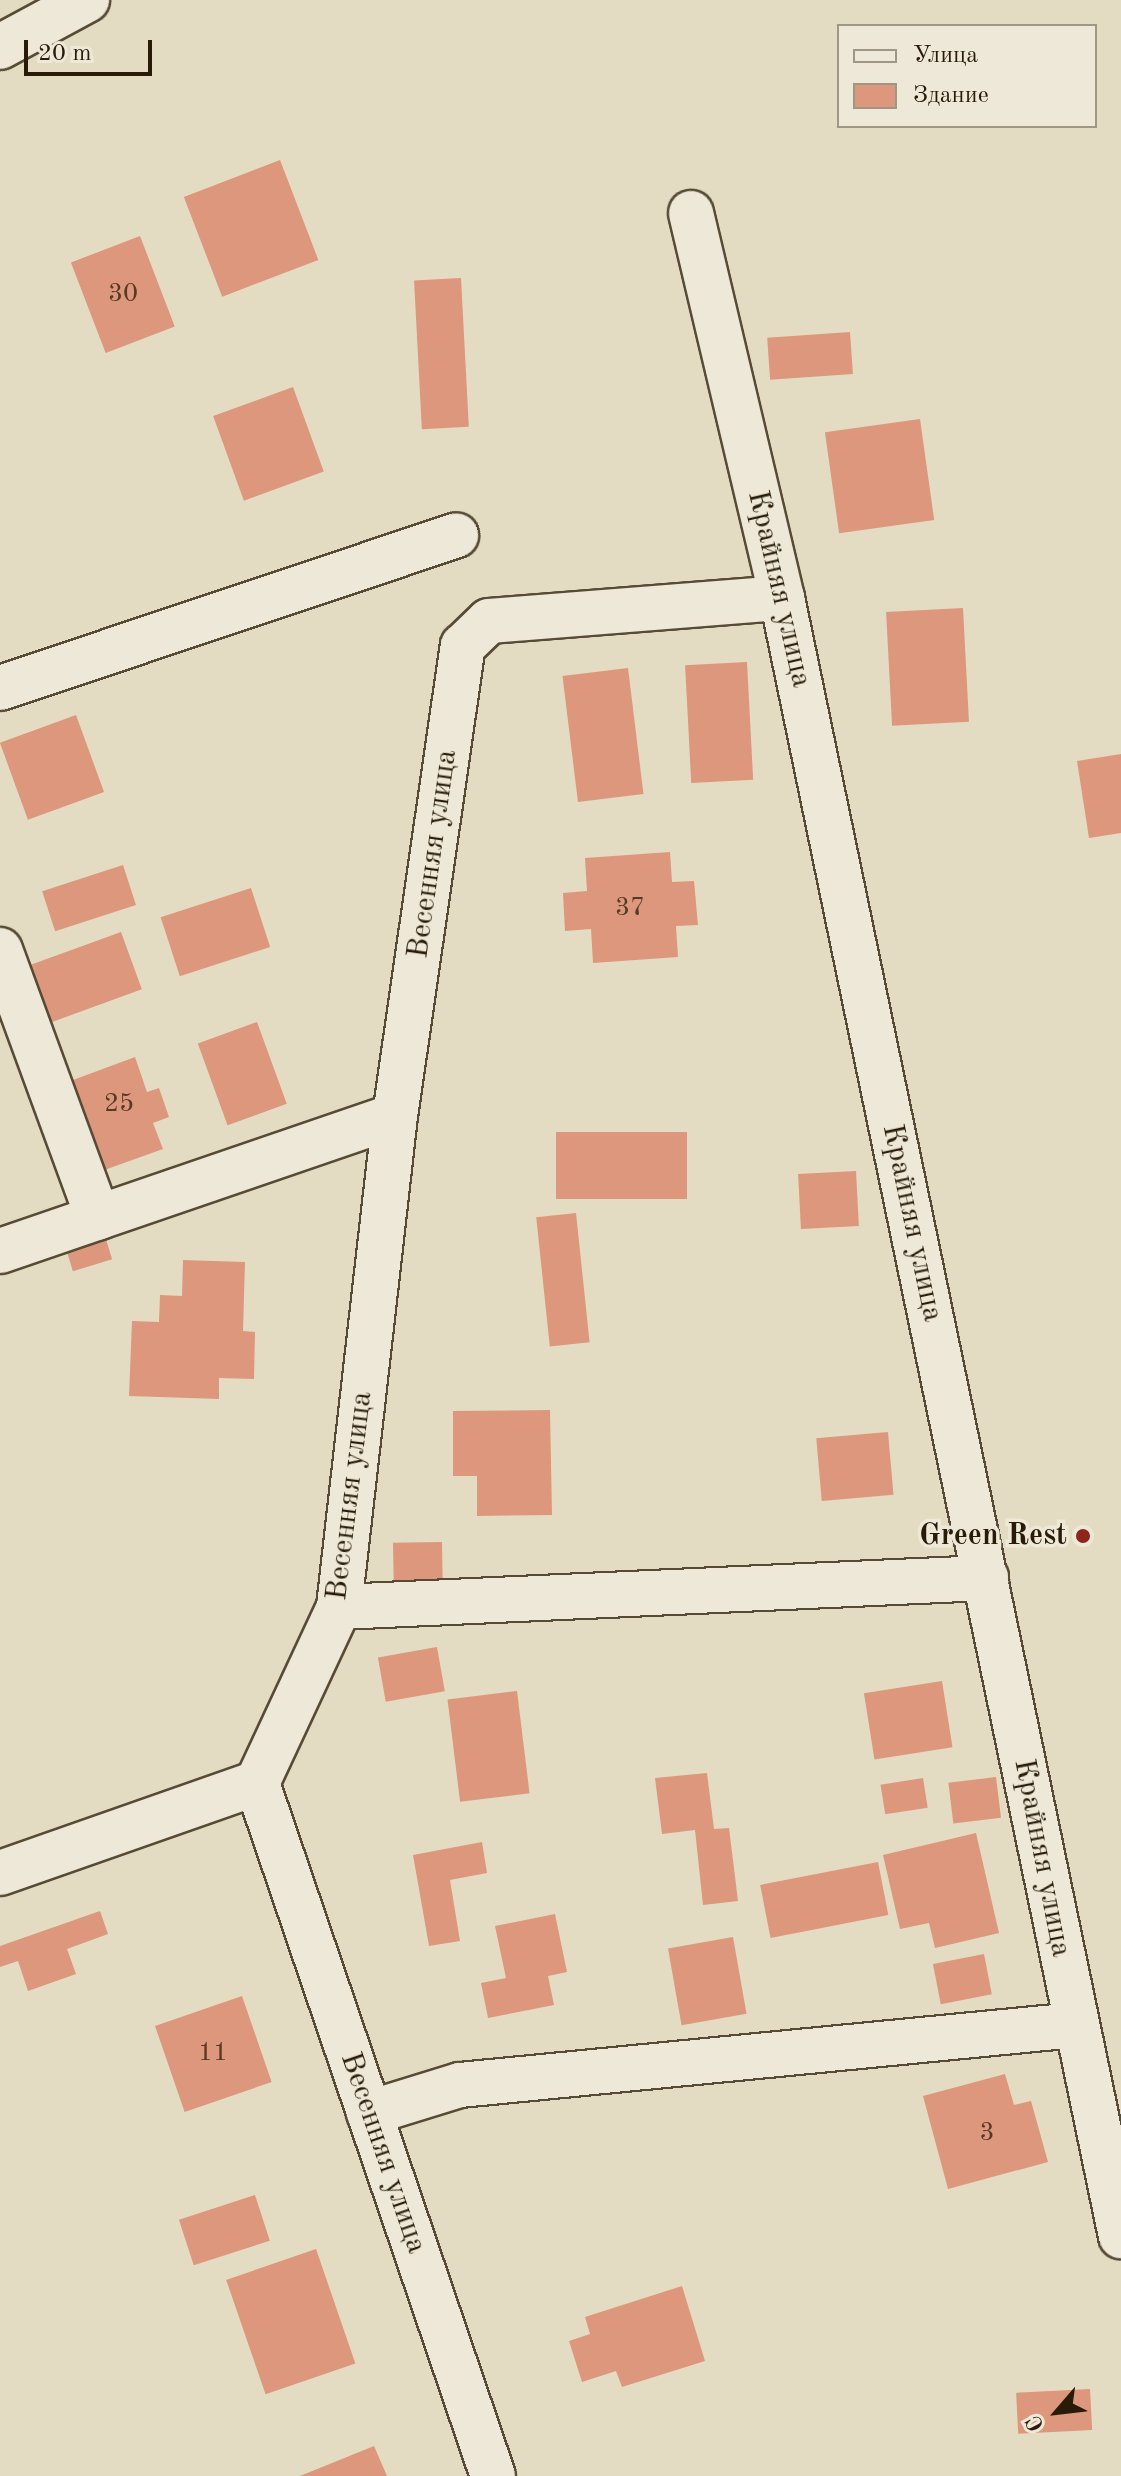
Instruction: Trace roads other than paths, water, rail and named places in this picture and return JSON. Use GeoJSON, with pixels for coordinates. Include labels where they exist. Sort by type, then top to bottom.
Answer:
{"type":"FeatureCollection","features":[{"type":"Feature","properties":{"kind":"street"},"geometry":{"type":"LineString","coordinates":[[0,47],[87,0]]}},
{"type":"Feature","properties":{"kind":"street","name":"Крайняя улица"},"geometry":{"type":"LineString","coordinates":[[691,213],[782,598],[1121,2236]]}},
{"type":"Feature","properties":{"kind":"street"},"geometry":{"type":"LineString","coordinates":[[0,688],[456,535]]}},
{"type":"Feature","properties":{"kind":"street","name":"Весенняя улица"},"geometry":{"type":"LineString","coordinates":[[493,2476],[257,1783],[339,1607],[395,1116],[463,646],[489,621],[782,598]]}},
{"type":"Feature","properties":{"kind":"street"},"geometry":{"type":"LineString","coordinates":[[0,950],[98,1218]]}},
{"type":"Feature","properties":{"kind":"street"},"geometry":{"type":"LineString","coordinates":[[0,1251],[395,1116]]}},
{"type":"Feature","properties":{"kind":"street"},"geometry":{"type":"LineString","coordinates":[[339,1607],[986,1578]]}},
{"type":"Feature","properties":{"kind":"street"},"geometry":{"type":"LineString","coordinates":[[0,1873],[257,1783]]}},
{"type":"Feature","properties":{"kind":"street"},"geometry":{"type":"LineString","coordinates":[[369,2113],[460,2085],[1075,2025]]}},
{"type":"Feature","properties":{"kind":"place","name":"Green Rest"},"geometry":{"type":"Point","coordinates":[1083,1536]}}]}
